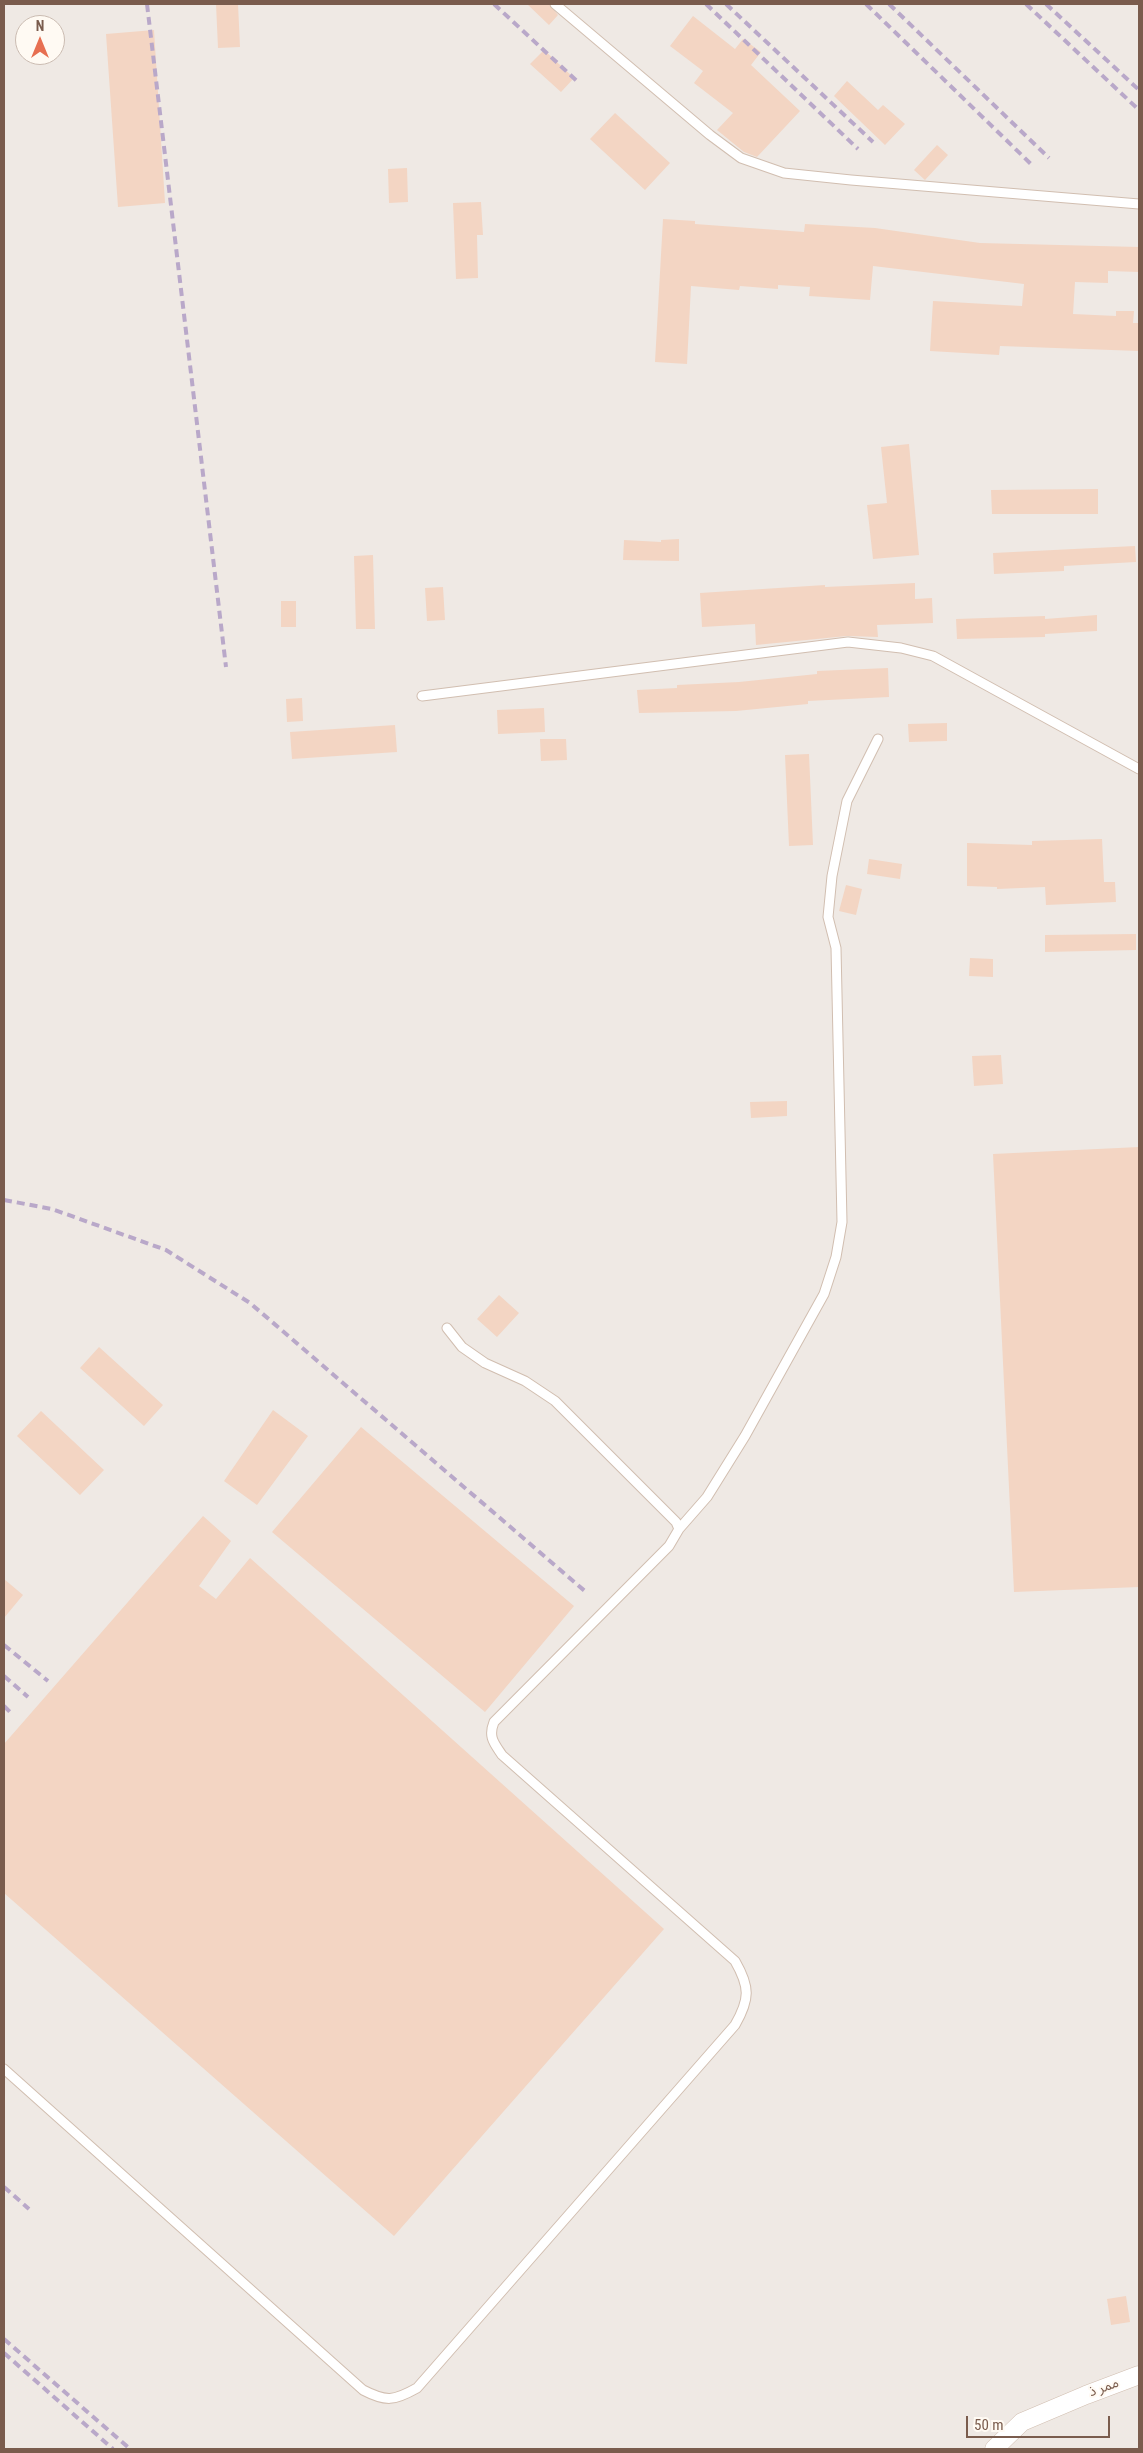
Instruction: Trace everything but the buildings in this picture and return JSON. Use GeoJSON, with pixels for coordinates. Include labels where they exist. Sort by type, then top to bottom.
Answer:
{"type":"FeatureCollection","features":[{"type":"Feature","properties":{"kind":"street","name":"ممر ذ"},"geometry":{"type":"LineString","coordinates":[[994,2449],[1022,2422],[1139,2375]]}},
{"type":"Feature","properties":{"kind":"lane"},"geometry":{"type":"LineString","coordinates":[[554,4],[710,135],[741,158],[784,172],[804,175],[1139,204]]}},
{"type":"Feature","properties":{"kind":"lane"},"geometry":{"type":"LineString","coordinates":[[422,696],[848,642],[901,648],[934,656],[1139,769]]}},
{"type":"Feature","properties":{"kind":"lane"},"geometry":{"type":"LineString","coordinates":[[4,2069],[363,2390],[381,2399],[399,2398],[417,2388],[735,2025],[745,2007],[746,1981],[735,1961],[502,1755],[491,1740],[491,1731],[494,1722],[669,1546],[678,1529],[707,1497],[745,1436],[824,1294],[836,1258],[842,1222],[836,948],[828,917],[831,884],[847,801],[878,739]]}},
{"type":"Feature","properties":{"kind":"lane"},"geometry":{"type":"LineString","coordinates":[[447,1328],[462,1346],[484,1363],[525,1381],[555,1401],[676,1522],[678,1529]]}},
{"type":"Feature","properties":{"kind":"shaded area"},"geometry":{"type":"Polygon","coordinates":[[[4,4],[1139,4],[1139,2449],[4,2449],[4,4]]]}},
{"type":"Feature","properties":{"kind":"railway"},"geometry":{"type":"LineString","coordinates":[[147,4],[226,667]]}},
{"type":"Feature","properties":{"kind":"railway"},"geometry":{"type":"LineString","coordinates":[[494,4],[579,83]]}},
{"type":"Feature","properties":{"kind":"railway"},"geometry":{"type":"LineString","coordinates":[[706,4],[858,149]]}},
{"type":"Feature","properties":{"kind":"railway"},"geometry":{"type":"LineString","coordinates":[[726,4],[873,142]]}},
{"type":"Feature","properties":{"kind":"railway"},"geometry":{"type":"LineString","coordinates":[[866,4],[1033,166]]}},
{"type":"Feature","properties":{"kind":"railway"},"geometry":{"type":"LineString","coordinates":[[889,4],[1049,158]]}},
{"type":"Feature","properties":{"kind":"railway"},"geometry":{"type":"LineString","coordinates":[[1026,4],[1139,110]]}},
{"type":"Feature","properties":{"kind":"railway"},"geometry":{"type":"LineString","coordinates":[[1046,4],[1139,90]]}},
{"type":"Feature","properties":{"kind":"railway"},"geometry":{"type":"LineString","coordinates":[[4,1200],[52,1209],[166,1250],[250,1303],[586,1592]]}},
{"type":"Feature","properties":{"kind":"railway"},"geometry":{"type":"LineString","coordinates":[[4,1645],[48,1681]]}},
{"type":"Feature","properties":{"kind":"railway"},"geometry":{"type":"LineString","coordinates":[[4,1676],[28,1697]]}},
{"type":"Feature","properties":{"kind":"railway"},"geometry":{"type":"LineString","coordinates":[[4,1706],[10,1712]]}},
{"type":"Feature","properties":{"kind":"railway"},"geometry":{"type":"LineString","coordinates":[[4,2187],[29,2209]]}},
{"type":"Feature","properties":{"kind":"railway"},"geometry":{"type":"LineString","coordinates":[[4,2339],[130,2449]]}},
{"type":"Feature","properties":{"kind":"railway"},"geometry":{"type":"LineString","coordinates":[[4,2353],[113,2449]]}}]}
